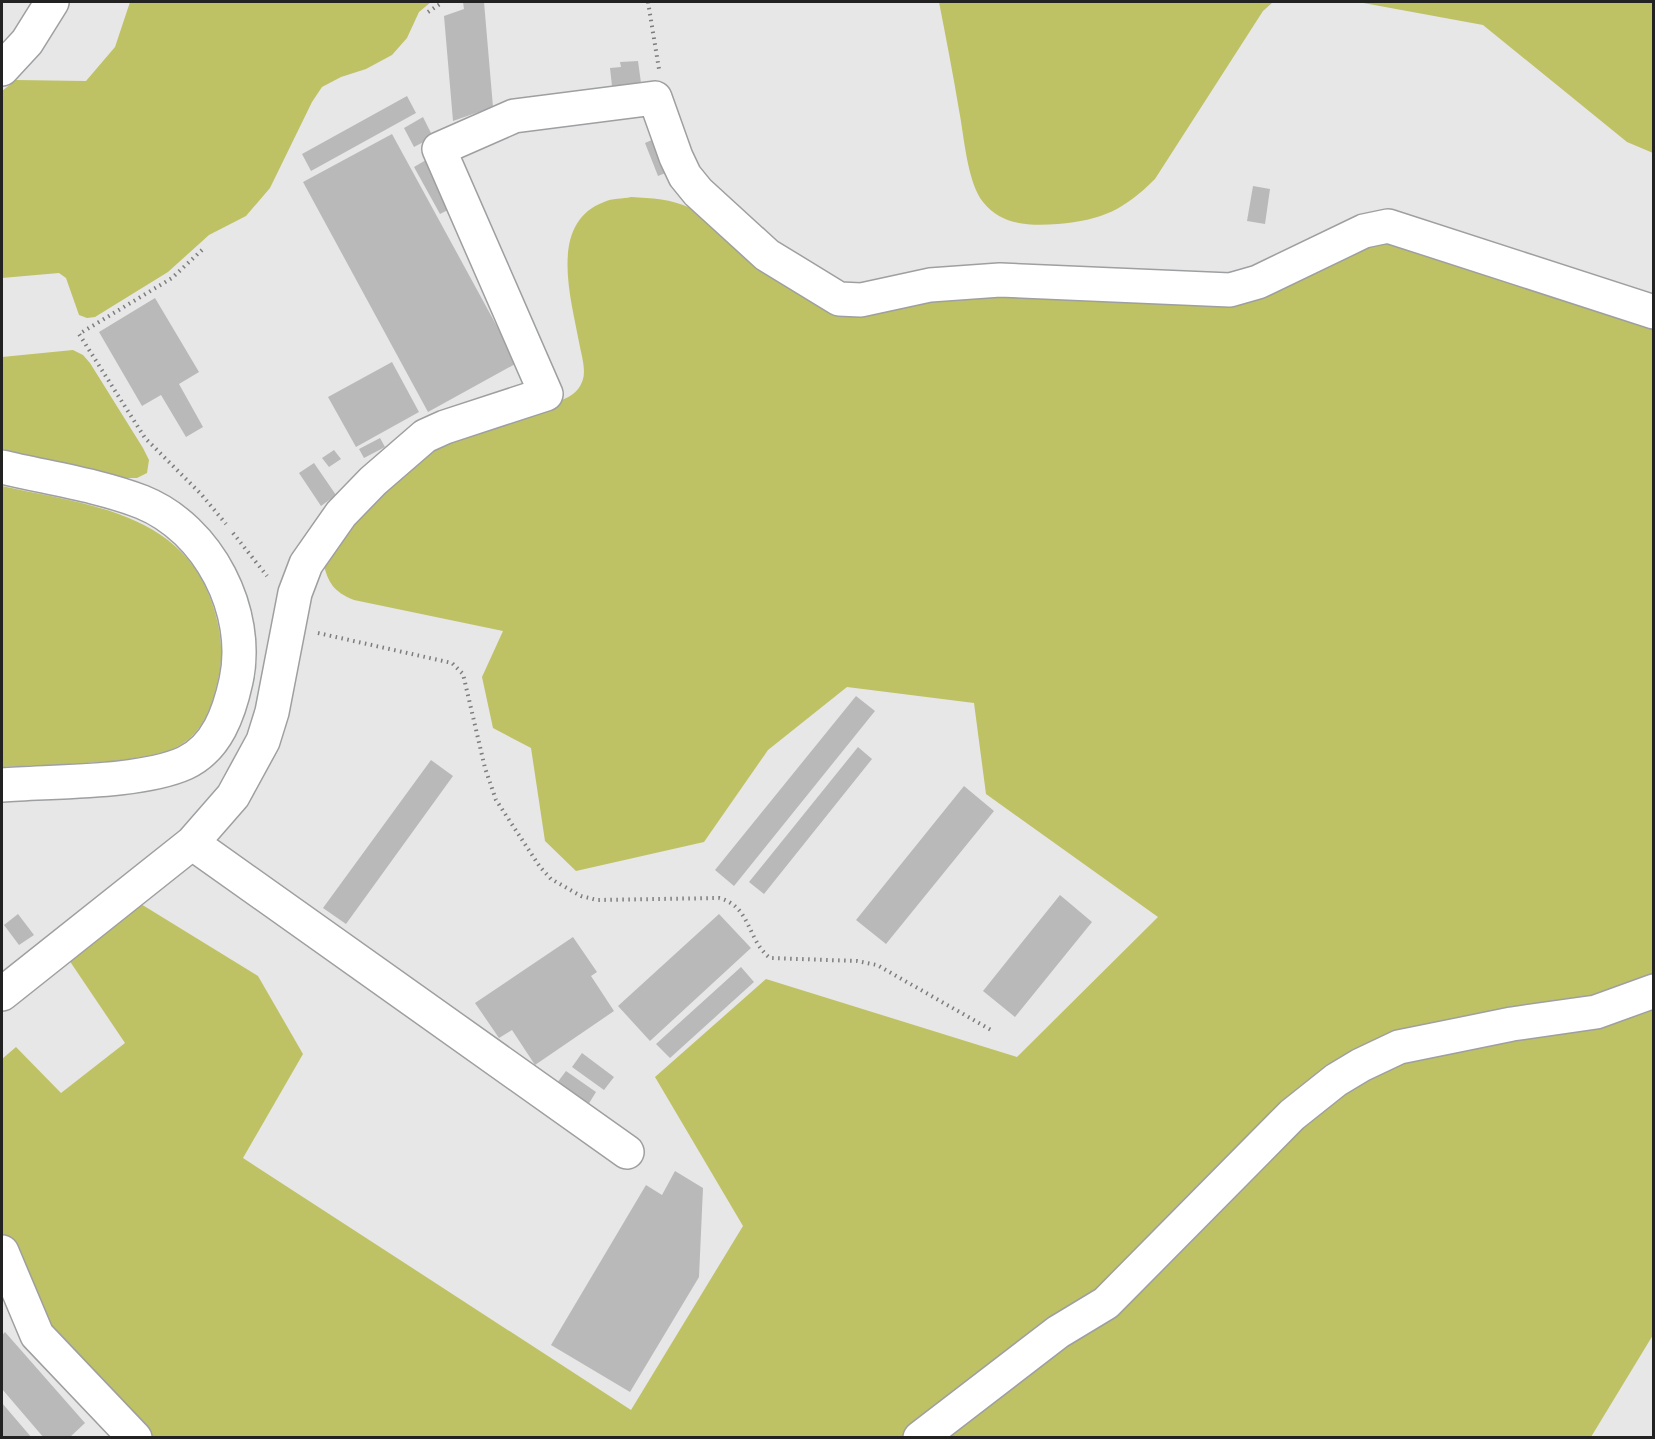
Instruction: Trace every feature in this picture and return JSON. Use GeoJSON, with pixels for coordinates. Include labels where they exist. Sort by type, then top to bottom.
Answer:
{"type":"FeatureCollection","features":[{"type":"Feature","properties":{"kind":"street"},"geometry":{"type":"LineString","coordinates":[[2,69],[27,42],[52,2]]}},
{"type":"Feature","properties":{"kind":"street"},"geometry":{"type":"LineString","coordinates":[[2,994],[192,843],[214,821],[249,770],[272,712],[295,592],[306,564],[322,537],[349,506],[407,450],[425,436],[445,427],[546,394],[439,149],[514,116],[655,98],[676,157],[698,192],[767,255],[839,299],[861,300],[930,285],[1000,280],[1230,290],[1258,282],[1376,226],[1388,226],[1653,312]]}},
{"type":"Feature","properties":{"kind":"street"},"geometry":{"type":"LineString","coordinates":[[2,467],[143,503],[170,518],[192,538],[211,561],[225,586],[235,614],[239,643],[238,673],[232,701],[223,725],[208,746],[188,762],[164,771],[2,785]]}},
{"type":"Feature","properties":{"kind":"street"},"geometry":{"type":"LineString","coordinates":[[208,746],[249,770]]}},
{"type":"Feature","properties":{"kind":"street"},"geometry":{"type":"LineString","coordinates":[[192,843],[627,1152]]}},
{"type":"Feature","properties":{"kind":"street"},"geometry":{"type":"LineString","coordinates":[[920,1437],[1058,1332],[1106,1303],[1292,1115],[1336,1080],[1360,1065],[1399,1047],[1512,1024],[1596,1012],[1653,991]]}},
{"type":"Feature","properties":{"kind":"street"},"geometry":{"type":"LineString","coordinates":[[2,1252],[37,1335],[135,1437]]}},
{"type":"Feature","properties":{"kind":"path"},"geometry":{"type":"LineString","coordinates":[[428,12],[442,2]]}},
{"type":"Feature","properties":{"kind":"path"},"geometry":{"type":"LineString","coordinates":[[648,2],[661,83],[655,98]]}},
{"type":"Feature","properties":{"kind":"path"},"geometry":{"type":"LineString","coordinates":[[202,250],[172,278],[79,334],[145,438],[206,500],[275,586],[295,592]]}},
{"type":"Feature","properties":{"kind":"path"},"geometry":{"type":"LineString","coordinates":[[288,627],[452,663],[463,675],[485,768],[496,800],[540,867],[565,889],[581,896],[615,902],[719,898],[730,900],[745,917],[760,951],[770,958],[857,961],[877,965],[993,1031]]}},
{"type":"Feature","properties":{"kind":"green space"},"geometry":{"type":"Polygon","coordinates":[[[130,2],[431,2],[419,12],[407,38],[392,55],[366,69],[341,77],[322,87],[312,102],[270,188],[246,216],[209,235],[168,272],[95,317],[87,318],[79,315],[66,278],[59,273],[2,278],[2,91],[16,80],[86,81],[115,47],[130,2]]]}},
{"type":"Feature","properties":{"kind":"green space"},"geometry":{"type":"Polygon","coordinates":[[[939,2],[1273,2],[1263,11],[1155,179],[1144,190],[1122,206],[1100,216],[1074,222],[1038,225],[1018,223],[999,216],[983,202],[973,183],[939,2]]]}},
{"type":"Feature","properties":{"kind":"green space"},"geometry":{"type":"Polygon","coordinates":[[[1358,2],[1653,2],[1653,153],[1627,142],[1483,25],[1358,2]]]}},
{"type":"Feature","properties":{"kind":"green space"},"geometry":{"type":"Polygon","coordinates":[[[631,197],[669,201],[707,217],[741,240],[824,305],[966,293],[1216,302],[1378,238],[1653,324],[1653,1335],[1591,1437],[150,1437],[57,1341],[15,1253],[2,1232],[2,1059],[16,1047],[61,1093],[125,1043],[67,957],[136,901],[258,976],[303,1054],[243,1158],[631,1410],[743,1226],[655,1077],[766,979],[1017,1057],[1158,917],[986,794],[974,703],[847,687],[768,750],[704,842],[576,871],[545,841],[531,748],[493,728],[482,677],[503,631],[354,600],[341,594],[333,586],[323,562],[381,489],[449,437],[562,400],[578,388],[582,382],[584,368],[569,284],[569,244],[575,227],[587,212],[607,201],[631,197]]]}},
{"type":"Feature","properties":{"kind":"green space"},"geometry":{"type":"Polygon","coordinates":[[[73,350],[83,355],[90,363],[143,448],[149,460],[147,473],[137,478],[125,478],[2,449],[2,357],[73,350]]]}},
{"type":"Feature","properties":{"kind":"green space"},"geometry":{"type":"Polygon","coordinates":[[[2,486],[96,507],[126,517],[153,530],[178,548],[198,572],[215,612],[221,657],[214,696],[206,716],[187,741],[161,753],[141,757],[92,763],[2,767],[2,486]]]}},
{"type":"Feature","properties":{"kind":"building"},"geometry":{"type":"Polygon","coordinates":[[[463,2],[484,2],[493,107],[453,121],[444,16],[464,9],[463,2]]]}},
{"type":"Feature","properties":{"kind":"building"},"geometry":{"type":"Polygon","coordinates":[[[638,61],[641,83],[612,86],[610,68],[621,67],[620,62],[638,61]]]}},
{"type":"Feature","properties":{"kind":"building"},"geometry":{"type":"Polygon","coordinates":[[[407,96],[416,113],[311,171],[302,154],[407,96]]]}},
{"type":"Feature","properties":{"kind":"building"},"geometry":{"type":"Polygon","coordinates":[[[423,117],[433,137],[414,147],[404,128],[423,117]]]}},
{"type":"Feature","properties":{"kind":"building"},"geometry":{"type":"Polygon","coordinates":[[[392,134],[517,363],[428,412],[303,182],[392,134]]]}},
{"type":"Feature","properties":{"kind":"building"},"geometry":{"type":"Polygon","coordinates":[[[654,139],[668,172],[658,176],[645,143],[654,139]]]}},
{"type":"Feature","properties":{"kind":"building"},"geometry":{"type":"Polygon","coordinates":[[[426,160],[452,208],[440,214],[414,167],[426,160]]]}},
{"type":"Feature","properties":{"kind":"building"},"geometry":{"type":"Polygon","coordinates":[[[1253,186],[1270,189],[1265,224],[1247,221],[1253,186]]]}},
{"type":"Feature","properties":{"kind":"building"},"geometry":{"type":"Polygon","coordinates":[[[155,298],[199,372],[179,384],[203,427],[186,437],[161,395],[142,406],[99,332],[155,298]]]}},
{"type":"Feature","properties":{"kind":"building"},"geometry":{"type":"Polygon","coordinates":[[[392,362],[419,412],[356,447],[328,397],[392,362]]]}},
{"type":"Feature","properties":{"kind":"building"},"geometry":{"type":"Polygon","coordinates":[[[380,438],[385,447],[364,458],[359,449],[380,438]]]}},
{"type":"Feature","properties":{"kind":"building"},"geometry":{"type":"Polygon","coordinates":[[[334,450],[341,459],[329,467],[322,458],[334,450]]]}},
{"type":"Feature","properties":{"kind":"building"},"geometry":{"type":"Polygon","coordinates":[[[314,463],[336,495],[321,506],[299,473],[314,463]]]}},
{"type":"Feature","properties":{"kind":"building"},"geometry":{"type":"Polygon","coordinates":[[[856,696],[875,711],[734,886],[715,870],[856,696]]]}},
{"type":"Feature","properties":{"kind":"building"},"geometry":{"type":"Polygon","coordinates":[[[858,747],[872,759],[764,894],[749,882],[858,747]]]}},
{"type":"Feature","properties":{"kind":"building"},"geometry":{"type":"Polygon","coordinates":[[[431,760],[453,776],[346,924],[323,908],[431,760]]]}},
{"type":"Feature","properties":{"kind":"building"},"geometry":{"type":"Polygon","coordinates":[[[964,786],[994,811],[886,944],[856,920],[964,786]]]}},
{"type":"Feature","properties":{"kind":"building"},"geometry":{"type":"Polygon","coordinates":[[[1060,895],[1092,922],[1015,1017],[983,991],[1060,895]]]}},
{"type":"Feature","properties":{"kind":"building"},"geometry":{"type":"Polygon","coordinates":[[[18,914],[34,935],[19,945],[4,925],[18,914]]]}},
{"type":"Feature","properties":{"kind":"building"},"geometry":{"type":"Polygon","coordinates":[[[719,914],[751,948],[650,1041],[618,1006],[719,914]]]}},
{"type":"Feature","properties":{"kind":"building"},"geometry":{"type":"Polygon","coordinates":[[[573,937],[597,972],[591,976],[614,1011],[535,1065],[512,1030],[499,1038],[475,1003],[573,937]]]}},
{"type":"Feature","properties":{"kind":"building"},"geometry":{"type":"Polygon","coordinates":[[[741,967],[754,982],[670,1058],[656,1044],[741,967]]]}},
{"type":"Feature","properties":{"kind":"building"},"geometry":{"type":"Polygon","coordinates":[[[582,1053],[614,1077],[604,1090],[572,1067],[582,1053]]]}},
{"type":"Feature","properties":{"kind":"building"},"geometry":{"type":"Polygon","coordinates":[[[566,1071],[596,1092],[588,1105],[557,1083],[566,1071]]]}},
{"type":"Feature","properties":{"kind":"building"},"geometry":{"type":"Polygon","coordinates":[[[675,1171],[703,1188],[699,1277],[630,1392],[551,1345],[646,1185],[662,1195],[675,1171]]]}},
{"type":"Feature","properties":{"kind":"building"},"geometry":{"type":"Polygon","coordinates":[[[5,1332],[85,1423],[69,1438],[44,1438],[2,1389],[2,1335],[5,1332]]]}},
{"type":"Feature","properties":{"kind":"building"},"geometry":{"type":"Polygon","coordinates":[[[2,1403],[32,1438],[2,1438],[2,1403]]]}}]}
